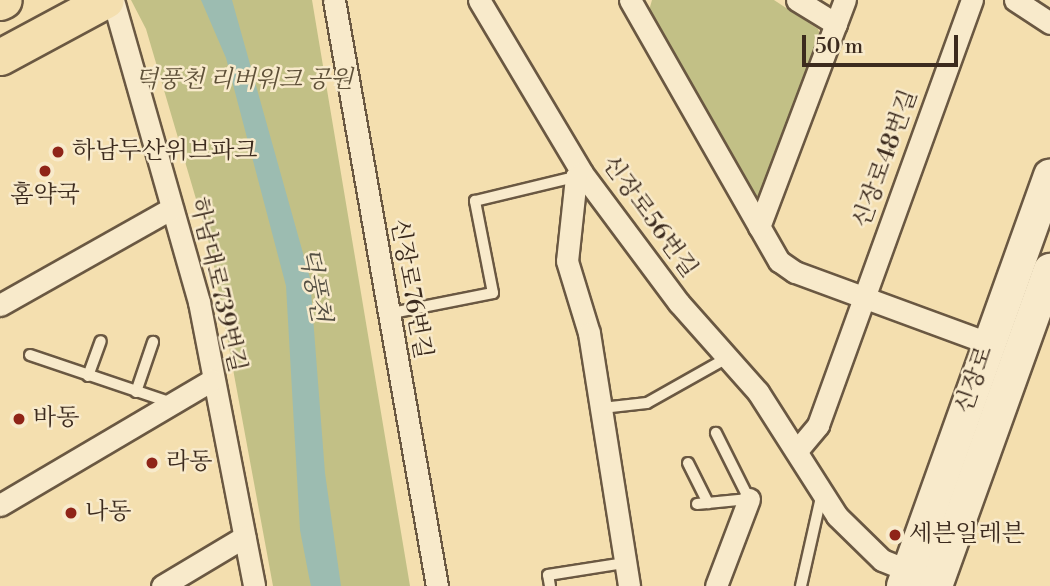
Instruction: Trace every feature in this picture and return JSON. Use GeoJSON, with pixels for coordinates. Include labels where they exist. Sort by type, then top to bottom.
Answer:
{"type":"FeatureCollection","features":[{"type":"Feature","properties":{"kind":"main road"},"geometry":{"type":"LineString","coordinates":[[0,57],[106,0]]}},
{"type":"Feature","properties":{"kind":"street","name":"하남대로739번길"},"geometry":{"type":"LineString","coordinates":[[113,0],[172,208],[212,380],[254,586]]}},
{"type":"Feature","properties":{"kind":"street","name":"신장로76번길"},"geometry":{"type":"LineString","coordinates":[[334,0],[387,314],[437,586]]}},
{"type":"Feature","properties":{"kind":"street","name":"신장로56번길"},"geometry":{"type":"LineString","coordinates":[[479,0],[579,175],[799,448],[837,516],[882,561],[905,579],[940,585]]}},
{"type":"Feature","properties":{"kind":"street"},"geometry":{"type":"LineString","coordinates":[[630,0],[759,227],[794,272],[988,342]]}},
{"type":"Feature","properties":{"kind":"street"},"geometry":{"type":"LineString","coordinates":[[797,0],[836,24]]}},
{"type":"Feature","properties":{"kind":"street"},"geometry":{"type":"LineString","coordinates":[[759,227],[845,0]]}},
{"type":"Feature","properties":{"kind":"street","name":"신장로48번길"},"geometry":{"type":"LineString","coordinates":[[864,297],[972,0]]}},
{"type":"Feature","properties":{"kind":"street"},"geometry":{"type":"LineString","coordinates":[[1015,0],[1050,23]]}},
{"type":"Feature","properties":{"kind":"street"},"geometry":{"type":"LineString","coordinates":[[579,175],[567,261],[602,408],[629,586]]}},
{"type":"Feature","properties":{"kind":"street","name":"신장로"},"geometry":{"type":"LineString","coordinates":[[905,579],[1050,175]]}},
{"type":"Feature","properties":{"kind":"street"},"geometry":{"type":"LineString","coordinates":[[0,305],[172,208]]}},
{"type":"Feature","properties":{"kind":"street","name":"신장로"},"geometry":{"type":"LineString","coordinates":[[940,585],[1050,270]]}},
{"type":"Feature","properties":{"kind":"street"},"geometry":{"type":"LineString","coordinates":[[799,448],[818,425],[864,297]]}},
{"type":"Feature","properties":{"kind":"street"},"geometry":{"type":"LineString","coordinates":[[0,505],[212,380]]}},
{"type":"Feature","properties":{"kind":"street"},"geometry":{"type":"LineString","coordinates":[[716,586],[749,499]]}},
{"type":"Feature","properties":{"kind":"street"},"geometry":{"type":"LineString","coordinates":[[162,586],[244,537]]}},
{"type":"Feature","properties":{"kind":"lane"},"geometry":{"type":"LineString","coordinates":[[387,314],[493,293],[475,201],[579,175]]}},
{"type":"Feature","properties":{"kind":"lane"},"geometry":{"type":"LineString","coordinates":[[88,376],[101,341]]}},
{"type":"Feature","properties":{"kind":"lane"},"geometry":{"type":"LineString","coordinates":[[136,391],[153,342]]}},
{"type":"Feature","properties":{"kind":"lane"},"geometry":{"type":"LineString","coordinates":[[30,355],[172,404]]}},
{"type":"Feature","properties":{"kind":"lane"},"geometry":{"type":"LineString","coordinates":[[602,408],[647,403],[727,358]]}},
{"type":"Feature","properties":{"kind":"lane"},"geometry":{"type":"LineString","coordinates":[[688,463],[702,503],[749,499],[716,433]]}},
{"type":"Feature","properties":{"kind":"lane"},"geometry":{"type":"LineString","coordinates":[[801,586],[822,490]]}},
{"type":"Feature","properties":{"kind":"lane"},"geometry":{"type":"LineString","coordinates":[[550,586],[548,575],[625,564]]}},
{"type":"Feature","properties":{"kind":"green space","name":"덕풍천 리버워크 공원"},"geometry":{"type":"Polygon","coordinates":[[[131,0],[312,0],[410,586],[273,586],[211,250],[146,29],[131,0]]]}},
{"type":"Feature","properties":{"kind":"green space"},"geometry":{"type":"Polygon","coordinates":[[[652,0],[774,0],[818,29],[823,44],[768,198],[752,199],[648,14],[652,0]]]}},
{"type":"Feature","properties":{"kind":"water","name":"덕풍천"},"geometry":{"type":"Polygon","coordinates":[[[201,0],[232,0],[310,278],[325,473],[341,586],[311,586],[300,530],[286,286],[226,58],[201,0]]]}},
{"type":"Feature","properties":{"kind":"place","name":"하남두산위브파크"},"geometry":{"type":"Point","coordinates":[58,152]}},
{"type":"Feature","properties":{"kind":"place","name":"홈약국"},"geometry":{"type":"Point","coordinates":[45,171]}},
{"type":"Feature","properties":{"kind":"place","name":"바동"},"geometry":{"type":"Point","coordinates":[19,419]}},
{"type":"Feature","properties":{"kind":"place","name":"라동"},"geometry":{"type":"Point","coordinates":[152,463]}},
{"type":"Feature","properties":{"kind":"place","name":"나동"},"geometry":{"type":"Point","coordinates":[71,513]}},
{"type":"Feature","properties":{"kind":"place","name":"세븐일레븐"},"geometry":{"type":"Point","coordinates":[895,535]}}]}
